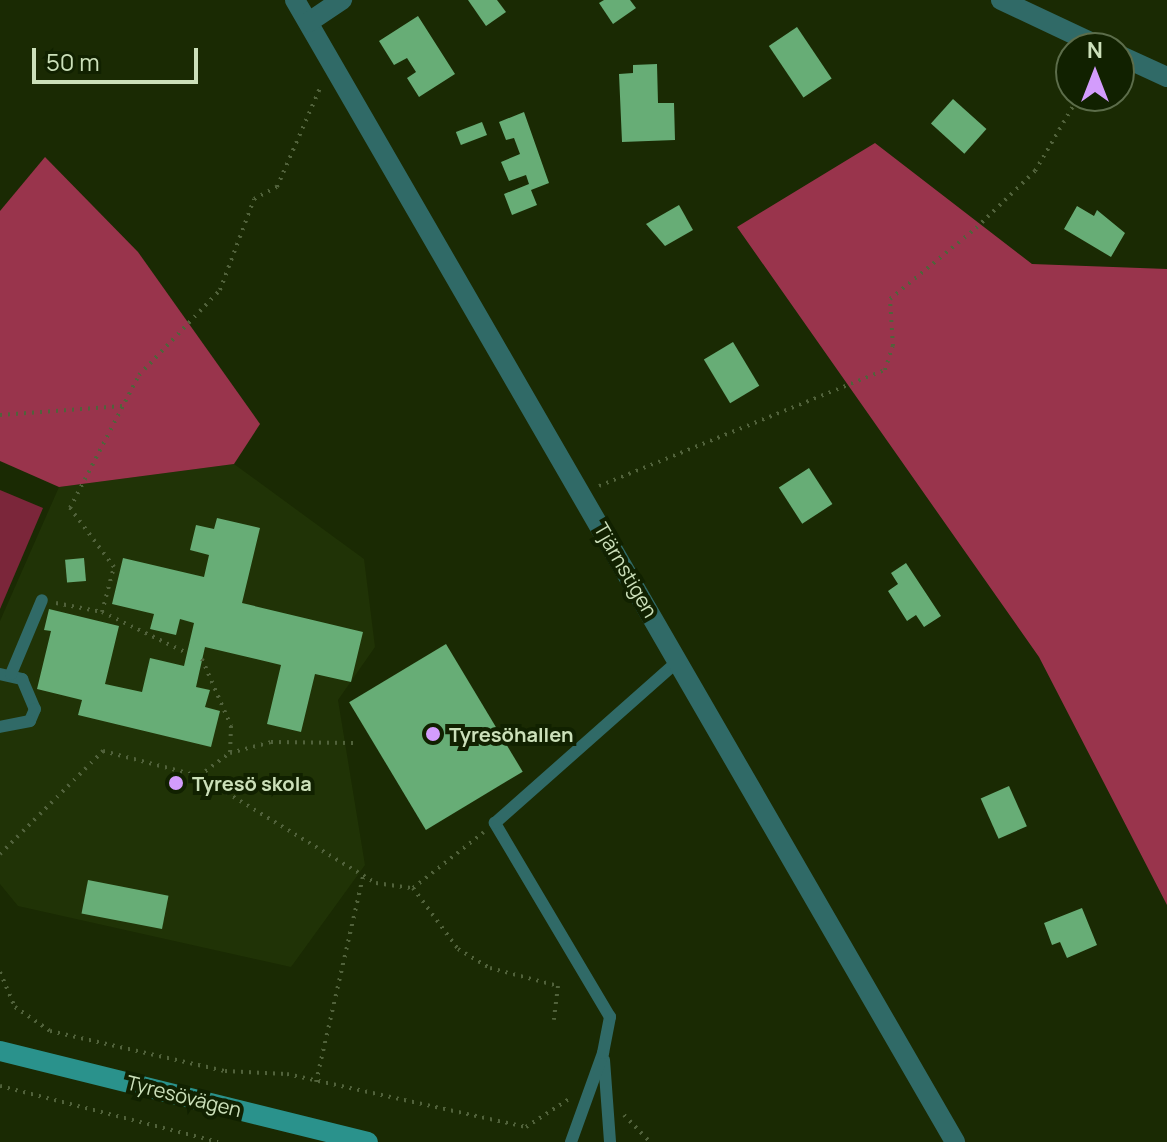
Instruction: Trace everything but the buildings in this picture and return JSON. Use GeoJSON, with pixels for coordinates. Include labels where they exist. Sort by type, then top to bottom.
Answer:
{"type":"FeatureCollection","features":[{"type":"Feature","properties":{"kind":"main road","name":"Tyresövägen"},"geometry":{"type":"LineString","coordinates":[[0,1051],[368,1142]]}},
{"type":"Feature","properties":{"kind":"street","name":"Tjärnstigen"},"geometry":{"type":"LineString","coordinates":[[295,0],[333,72],[583,494],[955,1142]]}},
{"type":"Feature","properties":{"kind":"street"},"geometry":{"type":"LineString","coordinates":[[309,22],[342,0]]}},
{"type":"Feature","properties":{"kind":"street"},"geometry":{"type":"LineString","coordinates":[[1001,0],[1069,32]]}},
{"type":"Feature","properties":{"kind":"street"},"geometry":{"type":"LineString","coordinates":[[1135,62],[1167,77]]}},
{"type":"Feature","properties":{"kind":"lane"},"geometry":{"type":"LineString","coordinates":[[0,727],[30,721],[35,709],[22,679],[5,674],[42,600]]}},
{"type":"Feature","properties":{"kind":"lane"},"geometry":{"type":"LineString","coordinates":[[571,1142],[603,1053],[610,1017],[495,823],[678,661]]}},
{"type":"Feature","properties":{"kind":"lane"},"geometry":{"type":"LineString","coordinates":[[603,1053],[610,1142]]}},
{"type":"Feature","properties":{"kind":"path"},"geometry":{"type":"LineString","coordinates":[[102,612],[114,567],[70,508],[139,375],[220,290],[254,199],[277,187],[323,83],[333,72]]}},
{"type":"Feature","properties":{"kind":"path"},"geometry":{"type":"LineString","coordinates":[[583,494],[647,463],[815,403],[885,370],[893,346],[890,299],[976,228],[1035,171],[1070,112]]}},
{"type":"Feature","properties":{"kind":"path"},"geometry":{"type":"LineString","coordinates":[[0,415],[123,406]]}},
{"type":"Feature","properties":{"kind":"path"},"geometry":{"type":"LineString","coordinates":[[42,600],[102,612],[187,653]]}},
{"type":"Feature","properties":{"kind":"path"},"geometry":{"type":"LineString","coordinates":[[202,659],[231,726],[230,753]]}},
{"type":"Feature","properties":{"kind":"path"},"geometry":{"type":"LineString","coordinates":[[199,776],[230,753],[271,742],[353,743]]}},
{"type":"Feature","properties":{"kind":"path"},"geometry":{"type":"LineString","coordinates":[[0,854],[103,751],[199,776],[363,877],[413,888],[458,949],[490,968],[558,986],[554,1020]]}},
{"type":"Feature","properties":{"kind":"path"},"geometry":{"type":"LineString","coordinates":[[413,888],[495,823]]}},
{"type":"Feature","properties":{"kind":"path"},"geometry":{"type":"LineString","coordinates":[[316,1082],[363,877]]}},
{"type":"Feature","properties":{"kind":"path"},"geometry":{"type":"LineString","coordinates":[[0,972],[15,1007],[50,1031],[225,1071],[316,1082],[526,1127],[564,1097],[585,1103]]}},
{"type":"Feature","properties":{"kind":"path"},"geometry":{"type":"LineString","coordinates":[[0,1086],[218,1142]]}},
{"type":"Feature","properties":{"kind":"path"},"geometry":{"type":"LineString","coordinates":[[608,1110],[625,1115],[650,1142]]}},
{"type":"Feature","properties":{"kind":"shaded area"},"geometry":{"type":"Polygon","coordinates":[[[875,143],[1032,264],[1167,269],[1167,905],[1039,657],[737,227],[875,143]]]}},
{"type":"Feature","properties":{"kind":"shaded area"},"geometry":{"type":"Polygon","coordinates":[[[45,157],[138,252],[260,424],[234,464],[59,487],[0,461],[0,211],[45,157]]]}},
{"type":"Feature","properties":{"kind":"shaded area","name":"Tyresö skola"},"geometry":{"type":"Polygon","coordinates":[[[234,464],[364,559],[375,647],[338,700],[365,865],[291,967],[18,906],[0,884],[0,621],[59,487],[234,464]]]}},
{"type":"Feature","properties":{"kind":"shaded area"},"geometry":{"type":"Polygon","coordinates":[[[0,490],[43,508],[0,609],[0,490]]]}},
{"type":"Feature","properties":{"kind":"place","name":"Tyresöhallen"},"geometry":{"type":"Point","coordinates":[433,734]}},
{"type":"Feature","properties":{"kind":"place","name":"Tyresö skola"},"geometry":{"type":"Point","coordinates":[176,783]}}]}
